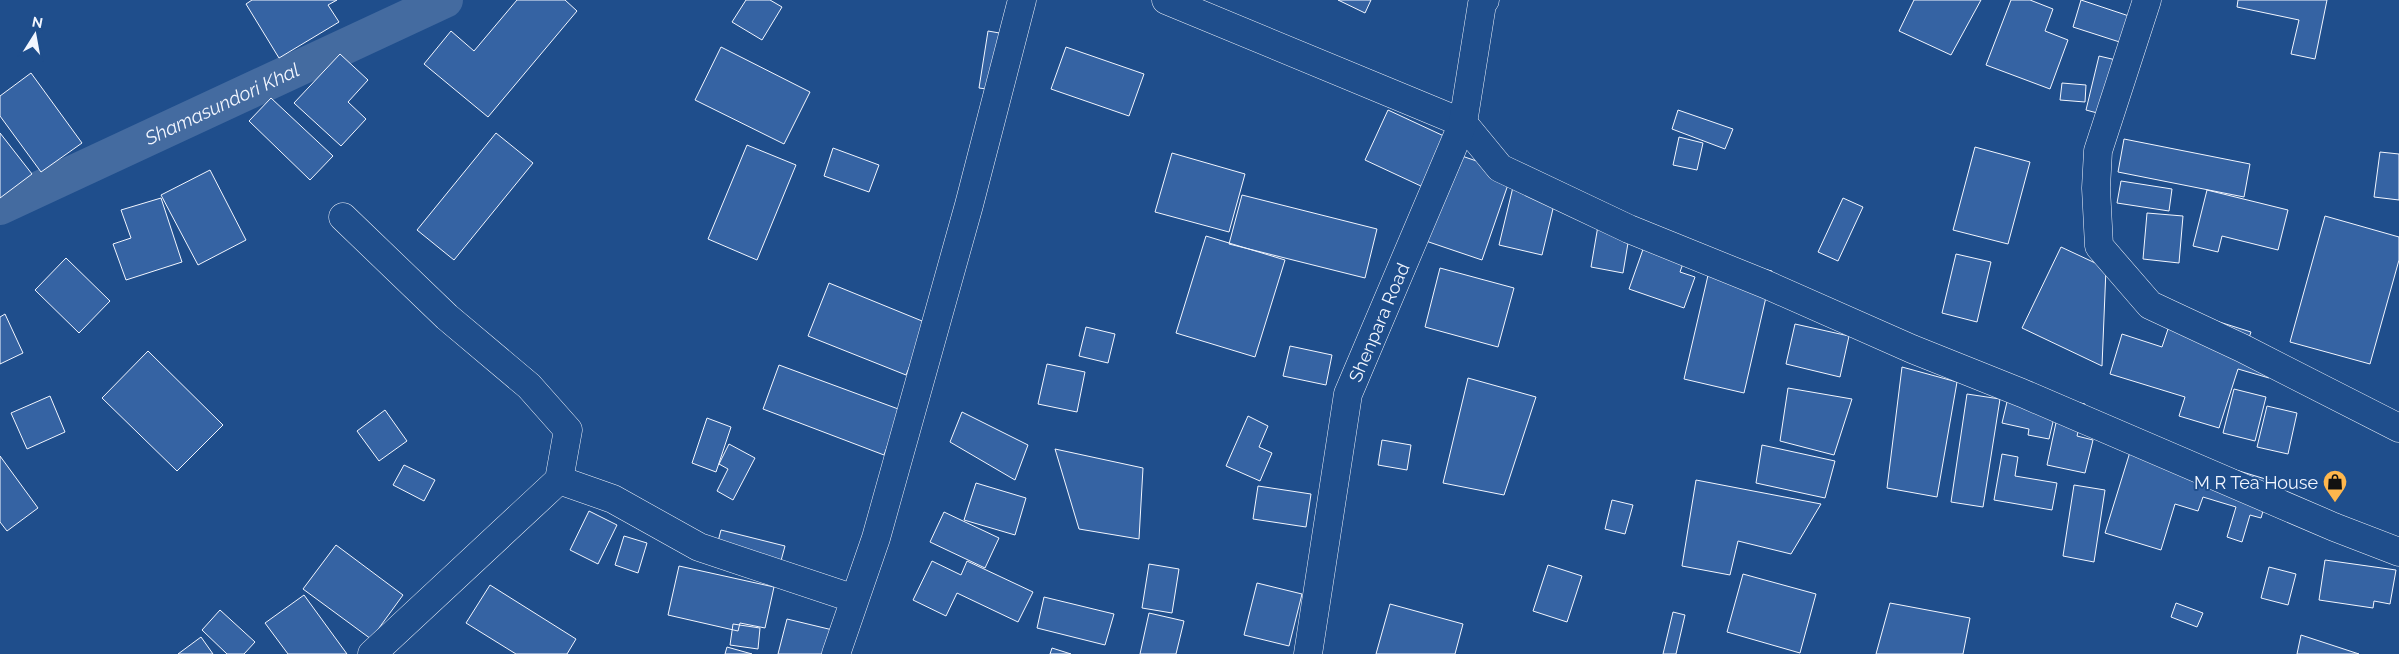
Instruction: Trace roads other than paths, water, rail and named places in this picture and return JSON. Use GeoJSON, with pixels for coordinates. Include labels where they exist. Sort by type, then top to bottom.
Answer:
{"type":"FeatureCollection","features":[{"type":"Feature","properties":{"kind":"street"},"geometry":{"type":"LineString","coordinates":[[836,654],[876,538],[970,204],[1022,0]]}},
{"type":"Feature","properties":{"kind":"street"},"geometry":{"type":"LineString","coordinates":[[1166,0],[1463,123],[1500,168],[1629,229],[1765,284],[1912,349],[2022,393],[2334,527],[2399,552]]}},
{"type":"Feature","properties":{"kind":"street","name":"Shenpara Road"},"geometry":{"type":"LineString","coordinates":[[1308,654],[1348,394],[1463,123],[1482,4],[1486,0]]}},
{"type":"Feature","properties":{"kind":"street"},"geometry":{"type":"LineString","coordinates":[[2147,0],[2098,151],[2096,188],[2099,246],[2150,305],[2242,348],[2399,428]]}},
{"type":"Feature","properties":{"kind":"street"},"geometry":{"type":"LineString","coordinates":[[343,217],[447,317],[529,386],[568,430],[559,480],[372,654]]}},
{"type":"Feature","properties":{"kind":"street"},"geometry":{"type":"LineString","coordinates":[[559,480],[613,499],[699,547],[855,599]]}},
{"type":"Feature","properties":{"kind":"waterway","name":"Shamasundori Khal"},"geometry":{"type":"LineString","coordinates":[[0,207],[445,0]]}},
{"type":"Feature","properties":{"kind":"place","name":"M R Tea House"},"geometry":{"type":"Point","coordinates":[2335,503]}}]}
